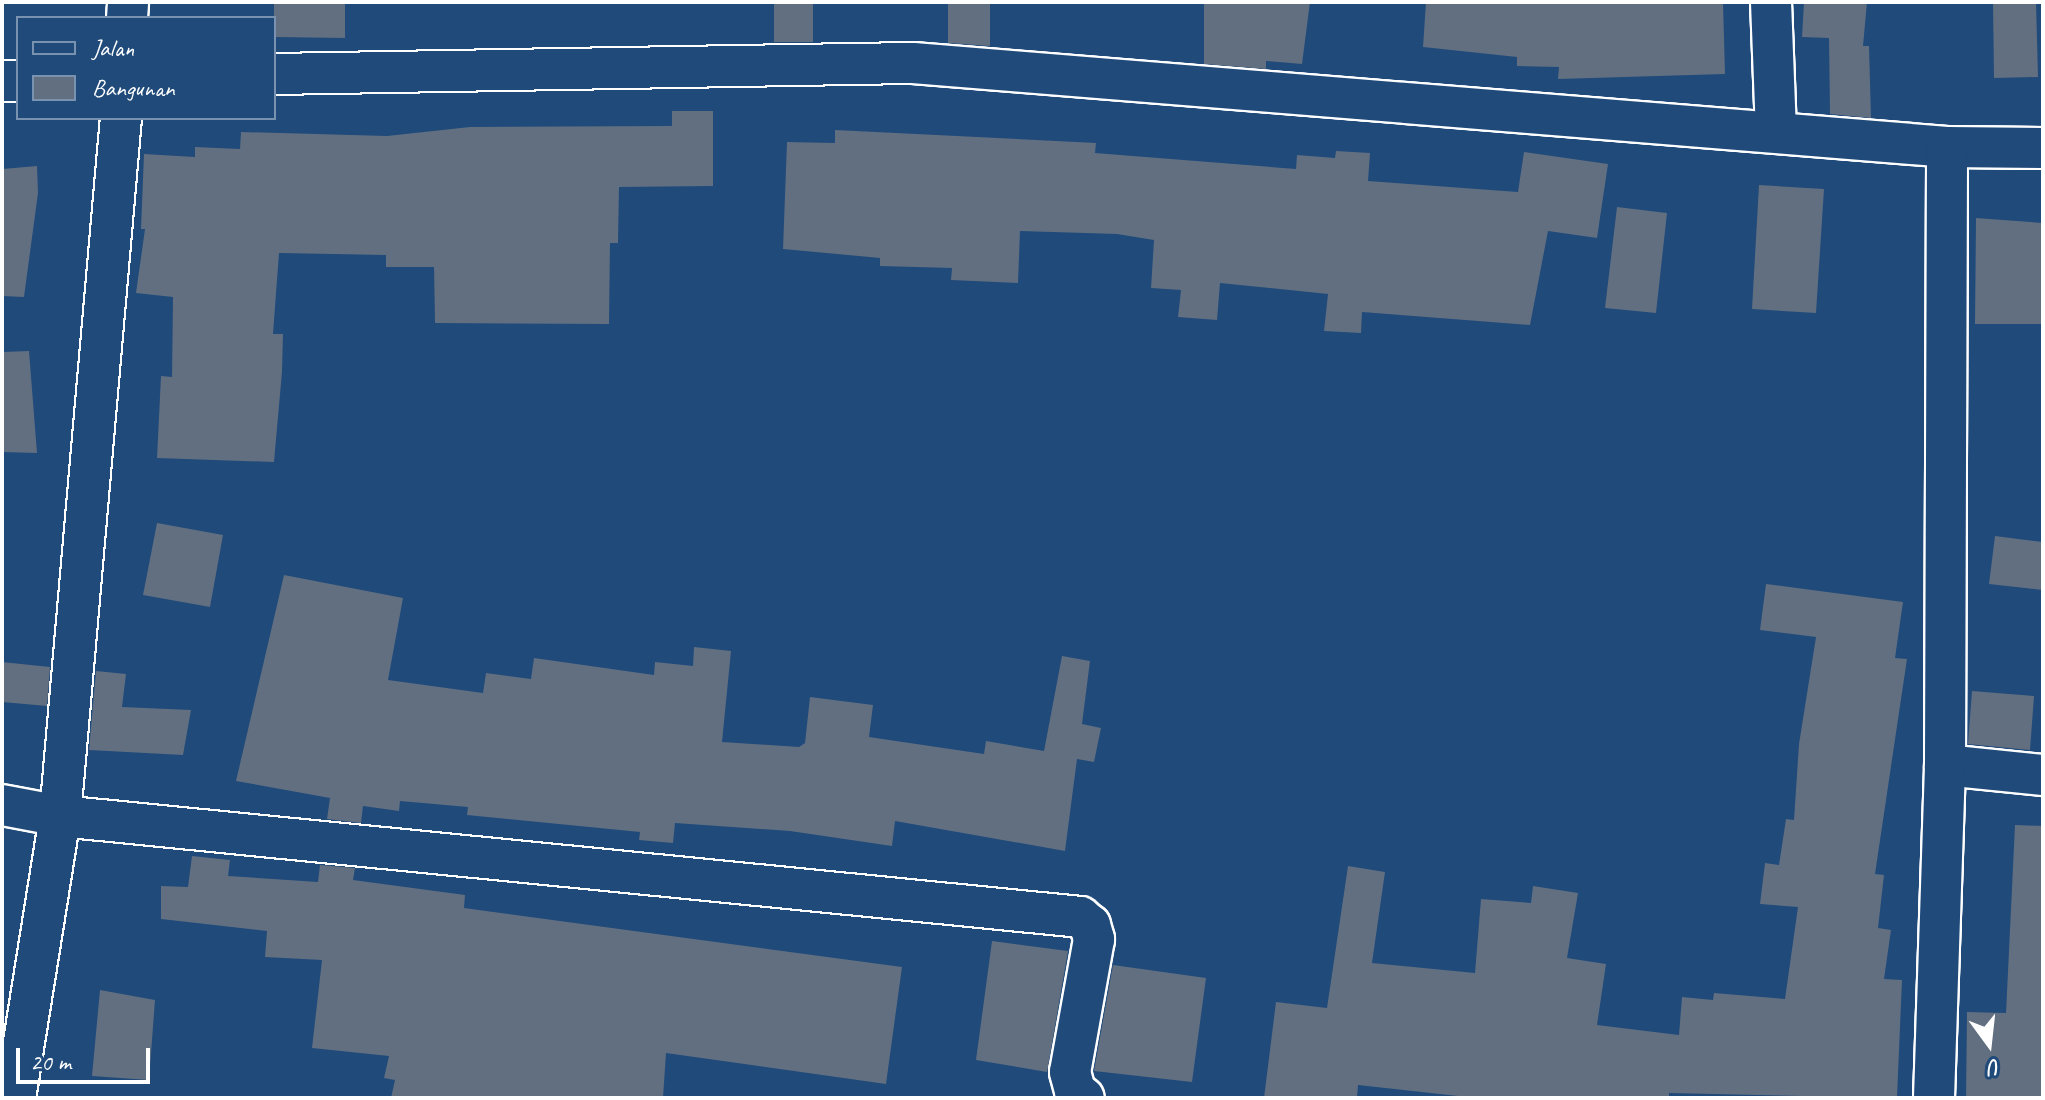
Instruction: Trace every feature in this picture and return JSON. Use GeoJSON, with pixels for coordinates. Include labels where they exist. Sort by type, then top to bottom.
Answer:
{"type":"FeatureCollection","features":[{"type":"Feature","properties":{"kind":"street"},"geometry":{"type":"LineString","coordinates":[[1771,2],[1776,130]]}},
{"type":"Feature","properties":{"kind":"street"},"geometry":{"type":"LineString","coordinates":[[276,74],[913,63],[1776,130],[1947,147],[2043,148]]}},
{"type":"Feature","properties":{"kind":"street"},"geometry":{"type":"LineString","coordinates":[[15,1098],[60,816],[121,120]]}},
{"type":"Feature","properties":{"kind":"street"},"geometry":{"type":"LineString","coordinates":[[1934,1098],[1945,765],[1947,147]]}},
{"type":"Feature","properties":{"kind":"street"},"geometry":{"type":"LineString","coordinates":[[1945,765],[2043,775]]}},
{"type":"Feature","properties":{"kind":"street"},"geometry":{"type":"LineString","coordinates":[[2,805],[60,816],[1080,917],[1090,925],[1094,939],[1070,1072],[1075,1091],[1084,1098]]}},
{"type":"Feature","properties":{"kind":"building"},"geometry":{"type":"Polygon","coordinates":[[[274,2],[345,2],[345,38],[276,37],[274,2]]]}},
{"type":"Feature","properties":{"kind":"building"},"geometry":{"type":"Polygon","coordinates":[[[774,2],[813,2],[813,42],[774,42],[774,2]]]}},
{"type":"Feature","properties":{"kind":"building"},"geometry":{"type":"Polygon","coordinates":[[[948,2],[990,2],[990,46],[948,43],[948,2]]]}},
{"type":"Feature","properties":{"kind":"building"},"geometry":{"type":"Polygon","coordinates":[[[1204,2],[1310,2],[1302,64],[1266,61],[1266,69],[1204,64],[1204,2]]]}},
{"type":"Feature","properties":{"kind":"building"},"geometry":{"type":"Polygon","coordinates":[[[1426,2],[1723,2],[1725,74],[1558,79],[1559,67],[1517,66],[1517,57],[1423,47],[1426,2]]]}},
{"type":"Feature","properties":{"kind":"building"},"geometry":{"type":"Polygon","coordinates":[[[1804,2],[1867,2],[1863,46],[1869,46],[1871,118],[1830,114],[1829,38],[1802,37],[1804,2]]]}},
{"type":"Feature","properties":{"kind":"building"},"geometry":{"type":"Polygon","coordinates":[[[1993,2],[2036,2],[2038,77],[1994,78],[1993,2]]]}},
{"type":"Feature","properties":{"kind":"building"},"geometry":{"type":"Polygon","coordinates":[[[672,111],[713,111],[713,186],[619,187],[618,243],[610,243],[609,324],[435,323],[434,267],[386,267],[386,255],[279,253],[273,334],[283,334],[274,462],[157,458],[161,376],[172,377],[173,297],[136,293],[145,229],[141,229],[144,154],[195,157],[195,147],[240,149],[241,132],[387,136],[470,127],[672,126],[672,111]]]}},
{"type":"Feature","properties":{"kind":"building"},"geometry":{"type":"Polygon","coordinates":[[[835,130],[1096,143],[1095,153],[1296,169],[1297,155],[1335,158],[1336,151],[1370,153],[1368,181],[1518,192],[1524,152],[1608,164],[1597,238],[1548,231],[1530,325],[1362,312],[1361,333],[1324,331],[1328,294],[1220,283],[1217,320],[1178,317],[1181,290],[1151,288],[1154,240],[1117,234],[1020,231],[1018,283],[951,280],[952,268],[880,266],[880,258],[783,249],[787,142],[835,143],[835,130]]]}},
{"type":"Feature","properties":{"kind":"building"},"geometry":{"type":"Polygon","coordinates":[[[37,166],[38,193],[24,297],[2,296],[2,169],[37,166]]]}},
{"type":"Feature","properties":{"kind":"building"},"geometry":{"type":"Polygon","coordinates":[[[1759,185],[1824,189],[1816,313],[1752,309],[1759,185]]]}},
{"type":"Feature","properties":{"kind":"building"},"geometry":{"type":"Polygon","coordinates":[[[1617,207],[1667,213],[1656,313],[1605,308],[1617,207]]]}},
{"type":"Feature","properties":{"kind":"building"},"geometry":{"type":"Polygon","coordinates":[[[1976,218],[2043,223],[2043,324],[1975,324],[1976,218]]]}},
{"type":"Feature","properties":{"kind":"building"},"geometry":{"type":"Polygon","coordinates":[[[29,351],[37,453],[2,452],[2,352],[29,351]]]}},
{"type":"Feature","properties":{"kind":"building"},"geometry":{"type":"Polygon","coordinates":[[[157,523],[223,535],[210,607],[143,595],[157,523]]]}},
{"type":"Feature","properties":{"kind":"building"},"geometry":{"type":"Polygon","coordinates":[[[1995,536],[2043,542],[2043,590],[1989,584],[1995,536]]]}},
{"type":"Feature","properties":{"kind":"building"},"geometry":{"type":"Polygon","coordinates":[[[284,575],[403,598],[388,680],[483,693],[486,673],[531,679],[534,658],[654,675],[655,662],[693,666],[694,647],[731,651],[722,742],[799,747],[805,743],[810,697],[873,705],[869,737],[984,754],[986,741],[1044,751],[1062,656],[1090,661],[1082,724],[1101,728],[1094,762],[1077,759],[1065,851],[895,821],[892,846],[790,831],[675,823],[673,843],[639,840],[640,832],[467,815],[468,807],[400,801],[399,811],[363,806],[361,823],[327,819],[330,798],[236,781],[284,575]]]}},
{"type":"Feature","properties":{"kind":"building"},"geometry":{"type":"Polygon","coordinates":[[[1766,584],[1903,602],[1895,658],[1907,659],[1875,874],[1884,875],[1878,928],[1891,930],[1884,979],[1902,980],[1897,1098],[1669,1093],[1669,1098],[1476,1098],[1358,1085],[1357,1098],[1264,1098],[1276,1002],[1327,1008],[1348,866],[1385,872],[1372,963],[1475,973],[1481,899],[1531,903],[1533,886],[1578,893],[1567,958],[1606,964],[1597,1025],[1679,1035],[1682,997],[1713,1000],[1714,993],[1785,999],[1798,907],[1760,904],[1765,863],[1779,865],[1786,819],[1794,820],[1799,744],[1816,637],[1760,630],[1766,584]]]}},
{"type":"Feature","properties":{"kind":"building"},"geometry":{"type":"Polygon","coordinates":[[[2,662],[50,667],[47,706],[2,702],[2,662]]]}},
{"type":"Feature","properties":{"kind":"building"},"geometry":{"type":"Polygon","coordinates":[[[96,671],[126,674],[122,707],[191,710],[183,755],[89,750],[96,671]]]}},
{"type":"Feature","properties":{"kind":"building"},"geometry":{"type":"Polygon","coordinates":[[[1972,691],[2034,696],[2030,750],[1968,744],[1972,691]]]}},
{"type":"Feature","properties":{"kind":"building"},"geometry":{"type":"Polygon","coordinates":[[[2015,825],[2043,826],[2043,1098],[1966,1098],[1967,1012],[2006,1013],[2015,825]]]}},
{"type":"Feature","properties":{"kind":"building"},"geometry":{"type":"Polygon","coordinates":[[[192,856],[230,860],[228,876],[318,882],[320,865],[355,868],[353,880],[465,895],[464,908],[902,967],[886,1084],[666,1053],[663,1098],[391,1098],[395,1080],[384,1078],[389,1056],[312,1048],[322,960],[265,957],[267,931],[161,919],[161,886],[188,887],[192,856]]]}},
{"type":"Feature","properties":{"kind":"building"},"geometry":{"type":"Polygon","coordinates":[[[992,941],[1068,951],[1047,1072],[976,1060],[992,941]]]}},
{"type":"Feature","properties":{"kind":"building"},"geometry":{"type":"Polygon","coordinates":[[[1113,965],[1206,978],[1192,1082],[1094,1071],[1113,965]]]}},
{"type":"Feature","properties":{"kind":"building"},"geometry":{"type":"Polygon","coordinates":[[[100,990],[155,1000],[149,1080],[92,1076],[100,990]]]}}]}
